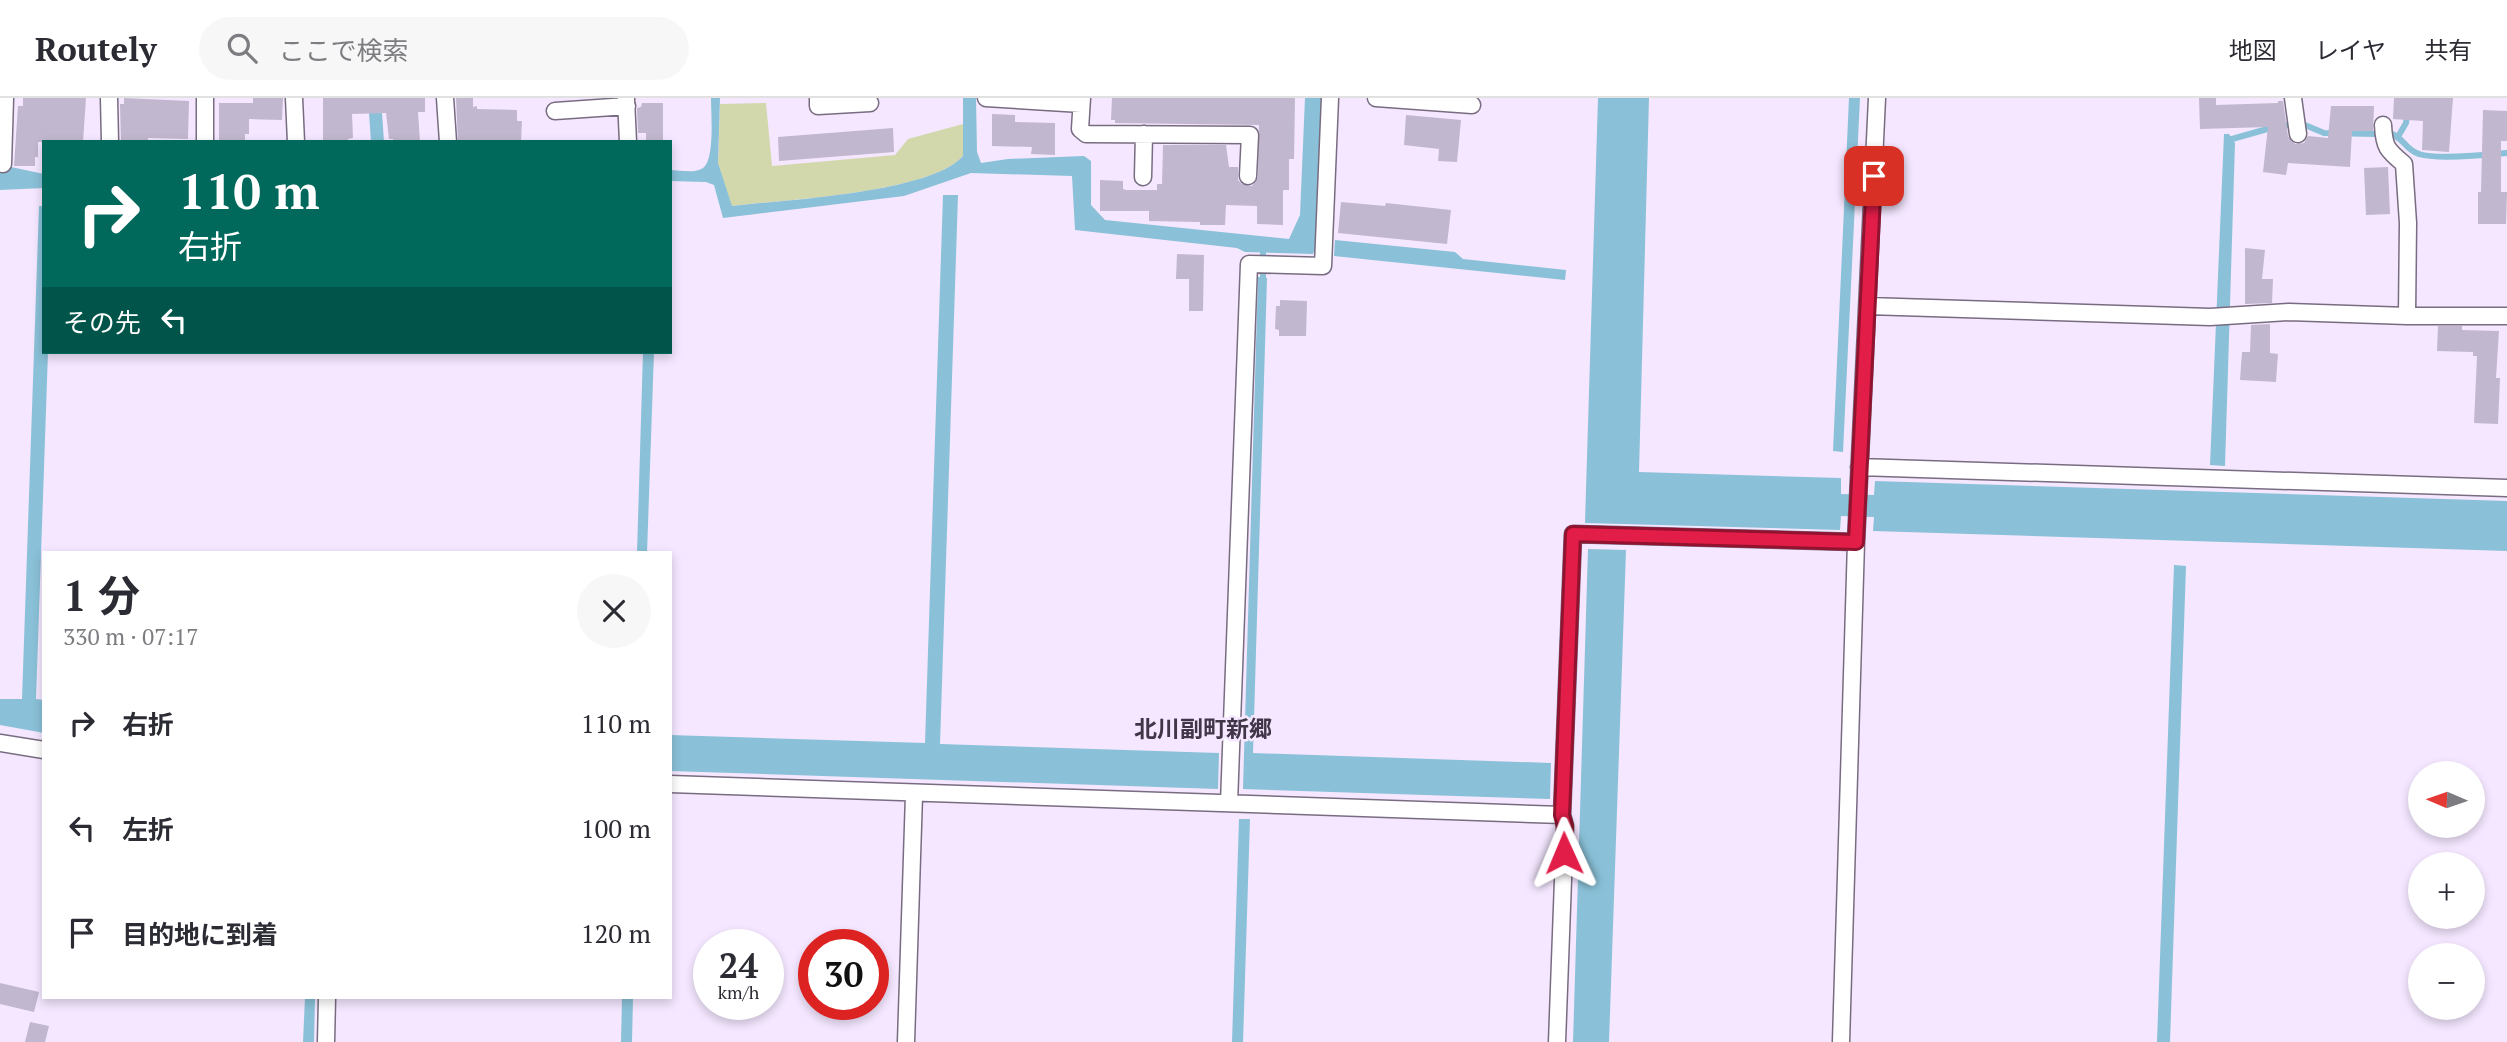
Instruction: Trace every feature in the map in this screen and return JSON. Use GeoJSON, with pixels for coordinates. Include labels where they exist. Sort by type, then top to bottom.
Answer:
{"type":"FeatureCollection","features":[{"type":"Feature","properties":{"kind":"street"},"geometry":{"type":"LineString","coordinates":[[3,164],[5,98]]}},
{"type":"Feature","properties":{"kind":"street"},"geometry":{"type":"LineString","coordinates":[[109,98],[110,140]]}},
{"type":"Feature","properties":{"kind":"street"},"geometry":{"type":"LineString","coordinates":[[205,98],[205,140]]}},
{"type":"Feature","properties":{"kind":"street"},"geometry":{"type":"LineString","coordinates":[[294,98],[296,140]]}},
{"type":"Feature","properties":{"kind":"street"},"geometry":{"type":"LineString","coordinates":[[445,98],[447,140]]}},
{"type":"Feature","properties":{"kind":"street"},"geometry":{"type":"LineString","coordinates":[[818,98],[818,106],[870,103]]}},
{"type":"Feature","properties":{"kind":"street"},"geometry":{"type":"LineString","coordinates":[[986,98],[1082,101],[1080,129],[1086,134],[1250,135],[1248,176]]}},
{"type":"Feature","properties":{"kind":"street"},"geometry":{"type":"LineString","coordinates":[[1229,803],[1249,264],[1323,266],[1330,98]]}},
{"type":"Feature","properties":{"kind":"street"},"geometry":{"type":"LineString","coordinates":[[1376,98],[1472,105]]}},
{"type":"Feature","properties":{"kind":"street"},"geometry":{"type":"LineString","coordinates":[[1840,1042],[1856,542],[1877,98]]}},
{"type":"Feature","properties":{"kind":"street"},"geometry":{"type":"LineString","coordinates":[[2293,98],[2298,134]]}},
{"type":"Feature","properties":{"kind":"street"},"geometry":{"type":"LineString","coordinates":[[555,111],[626,102],[628,140]]}},
{"type":"Feature","properties":{"kind":"street"},"geometry":{"type":"LineString","coordinates":[[2383,125],[2384,143],[2404,164],[2408,223],[2407,316]]}},
{"type":"Feature","properties":{"kind":"street"},"geometry":{"type":"LineString","coordinates":[[1143,177],[1144,134]]}},
{"type":"Feature","properties":{"kind":"street"},"geometry":{"type":"LineString","coordinates":[[1868,306],[2210,317],[2289,312],[2507,316]]}},
{"type":"Feature","properties":{"kind":"street"},"geometry":{"type":"LineString","coordinates":[[1859,467],[2507,488]]}},
{"type":"Feature","properties":{"kind":"street"},"geometry":{"type":"LineString","coordinates":[[1557,1042],[1565,826],[1562,815],[1573,534],[1856,542]]}},
{"type":"Feature","properties":{"kind":"street"},"geometry":{"type":"LineString","coordinates":[[0,743],[42,750]]}},
{"type":"Feature","properties":{"kind":"street"},"geometry":{"type":"LineString","coordinates":[[672,784],[915,795],[1252,803],[1562,815]]}},
{"type":"Feature","properties":{"kind":"street"},"geometry":{"type":"LineString","coordinates":[[906,1042],[915,795]]}},
{"type":"Feature","properties":{"kind":"street"},"geometry":{"type":"LineString","coordinates":[[326,1042],[327,999]]}},
{"type":"Feature","properties":{"kind":"green space"},"geometry":{"type":"Polygon","coordinates":[[[766,103],[772,166],[895,155],[908,139],[963,124],[963,156],[946,169],[921,179],[889,186],[854,193],[731,206],[718,163],[720,104],[766,103]]]}},
{"type":"Feature","properties":{"kind":"water"},"geometry":{"type":"Polygon","coordinates":[[[368,98],[381,98],[384,140],[371,140],[368,98]]]}},
{"type":"Feature","properties":{"kind":"water"},"geometry":{"type":"Polygon","coordinates":[[[711,98],[720,98],[718,163],[732,206],[855,193],[921,179],[946,169],[963,156],[963,98],[976,98],[977,152],[981,163],[1008,159],[1084,156],[1091,161],[1091,205],[1105,220],[1289,239],[1300,215],[1305,98],[1323,98],[1317,244],[1313,254],[1245,252],[1237,248],[1075,230],[1072,176],[971,173],[904,196],[723,218],[714,185],[706,182],[672,181],[672,170],[696,171],[703,168],[709,156],[712,136],[711,98]]]}},
{"type":"Feature","properties":{"kind":"water"},"geometry":{"type":"Polygon","coordinates":[[[1598,98],[1649,98],[1639,472],[1841,478],[1841,494],[1874,495],[1875,481],[2507,501],[2507,551],[1873,531],[1874,517],[1841,516],[1840,530],[1585,523],[1598,98]]]}},
{"type":"Feature","properties":{"kind":"water"},"geometry":{"type":"Polygon","coordinates":[[[1849,98],[1860,98],[1843,452],[1833,451],[1849,98]]]}},
{"type":"Feature","properties":{"kind":"water"},"geometry":{"type":"Polygon","coordinates":[[[2224,134],[2229,134],[2235,143],[2225,466],[2210,465],[2224,134]]]}},
{"type":"Feature","properties":{"kind":"water"},"geometry":{"type":"Polygon","coordinates":[[[11,167],[42,174],[42,188],[0,190],[0,168],[11,167]]]}},
{"type":"Feature","properties":{"kind":"water"},"geometry":{"type":"Polygon","coordinates":[[[943,195],[958,195],[940,744],[1219,753],[1218,789],[672,771],[672,735],[925,743],[943,195]]]}},
{"type":"Feature","properties":{"kind":"water"},"geometry":{"type":"Polygon","coordinates":[[[39,206],[42,206],[42,354],[48,354],[36,699],[42,700],[42,733],[0,725],[0,699],[22,699],[39,206]]]}},
{"type":"Feature","properties":{"kind":"water"},"geometry":{"type":"Polygon","coordinates":[[[1335,240],[1455,252],[1463,259],[1566,270],[1565,280],[1334,256],[1335,240]]]}},
{"type":"Feature","properties":{"kind":"water"},"geometry":{"type":"Polygon","coordinates":[[[1258,277],[1267,278],[1253,753],[1551,763],[1550,799],[1243,789],[1258,277]]]}},
{"type":"Feature","properties":{"kind":"water"},"geometry":{"type":"Polygon","coordinates":[[[643,354],[654,354],[647,551],[637,551],[643,354]]]}},
{"type":"Feature","properties":{"kind":"water"},"geometry":{"type":"Polygon","coordinates":[[[1588,549],[1626,550],[1609,1042],[1573,1042],[1588,549]]]}},
{"type":"Feature","properties":{"kind":"water"},"geometry":{"type":"Polygon","coordinates":[[[2174,565],[2186,566],[2170,1042],[2157,1042],[2174,565]]]}},
{"type":"Feature","properties":{"kind":"water"},"geometry":{"type":"Polygon","coordinates":[[[1239,819],[1250,819],[1243,1042],[1232,1042],[1239,819]]]}},
{"type":"Feature","properties":{"kind":"water"},"geometry":{"type":"Polygon","coordinates":[[[305,999],[315,999],[314,1042],[303,1042],[305,999]]]}},
{"type":"Feature","properties":{"kind":"water"},"geometry":{"type":"Polygon","coordinates":[[[622,999],[633,999],[632,1042],[621,1042],[622,999]]]}},
{"type":"Feature","properties":{"kind":"building"},"geometry":{"type":"Polygon","coordinates":[[[23,98],[86,98],[83,140],[42,140],[38,142],[35,166],[14,166],[18,106],[23,106],[23,98]]]}},
{"type":"Feature","properties":{"kind":"building"},"geometry":{"type":"Polygon","coordinates":[[[124,98],[189,101],[188,139],[121,140],[120,104],[124,104],[124,98]]]}},
{"type":"Feature","properties":{"kind":"building"},"geometry":{"type":"Polygon","coordinates":[[[253,98],[283,98],[282,120],[249,119],[249,134],[245,134],[245,140],[219,140],[219,103],[253,103],[253,98]]]}},
{"type":"Feature","properties":{"kind":"building"},"geometry":{"type":"Polygon","coordinates":[[[323,98],[425,98],[425,112],[418,112],[420,140],[389,139],[386,113],[352,114],[353,138],[323,140],[323,98]]]}},
{"type":"Feature","properties":{"kind":"building"},"geometry":{"type":"Polygon","coordinates":[[[456,98],[473,98],[473,107],[477,106],[477,109],[517,110],[517,121],[522,121],[521,140],[458,140],[456,98]]]}},
{"type":"Feature","properties":{"kind":"building"},"geometry":{"type":"Polygon","coordinates":[[[1112,98],[1295,98],[1294,159],[1289,159],[1289,190],[1283,190],[1283,225],[1257,224],[1257,206],[1226,205],[1225,225],[1149,221],[1149,211],[1100,211],[1100,180],[1123,181],[1123,189],[1126,190],[1157,190],[1157,184],[1162,184],[1163,145],[1226,145],[1229,167],[1238,167],[1238,180],[1242,184],[1252,186],[1258,177],[1259,125],[1115,123],[1115,120],[1111,120],[1112,98]]]}},
{"type":"Feature","properties":{"kind":"building"},"geometry":{"type":"Polygon","coordinates":[[[2199,98],[2216,98],[2216,105],[2283,101],[2288,136],[2295,144],[2304,143],[2308,136],[2328,138],[2331,106],[2374,106],[2373,131],[2352,131],[2350,167],[2288,163],[2286,175],[2263,172],[2268,127],[2200,129],[2199,98]]]}},
{"type":"Feature","properties":{"kind":"building"},"geometry":{"type":"Polygon","coordinates":[[[2394,98],[2453,98],[2449,152],[2422,150],[2423,121],[2393,119],[2394,98]]]}},
{"type":"Feature","properties":{"kind":"building"},"geometry":{"type":"Polygon","coordinates":[[[642,103],[663,103],[663,140],[646,140],[646,133],[638,133],[637,108],[641,107],[642,103]]]}},
{"type":"Feature","properties":{"kind":"building"},"geometry":{"type":"Polygon","coordinates":[[[2483,110],[2507,111],[2507,141],[2501,141],[2501,192],[2507,192],[2506,224],[2478,224],[2483,110]]]}},
{"type":"Feature","properties":{"kind":"building"},"geometry":{"type":"Polygon","coordinates":[[[992,114],[1015,115],[1015,122],[1055,123],[1055,155],[1031,154],[1032,147],[992,146],[992,114]]]}},
{"type":"Feature","properties":{"kind":"building"},"geometry":{"type":"Polygon","coordinates":[[[1406,115],[1461,120],[1457,162],[1438,161],[1439,149],[1404,145],[1406,115]]]}},
{"type":"Feature","properties":{"kind":"building"},"geometry":{"type":"Polygon","coordinates":[[[893,128],[894,152],[779,161],[778,137],[893,128]]]}},
{"type":"Feature","properties":{"kind":"building"},"geometry":{"type":"Polygon","coordinates":[[[2388,167],[2390,214],[2366,215],[2364,168],[2388,167]]]}},
{"type":"Feature","properties":{"kind":"building"},"geometry":{"type":"Polygon","coordinates":[[[1341,202],[1385,206],[1386,203],[1451,210],[1447,244],[1338,233],[1341,202]]]}},
{"type":"Feature","properties":{"kind":"building"},"geometry":{"type":"Polygon","coordinates":[[[2245,248],[2265,250],[2262,279],[2273,279],[2272,303],[2245,304],[2245,248]]]}},
{"type":"Feature","properties":{"kind":"building"},"geometry":{"type":"Polygon","coordinates":[[[1177,254],[1204,255],[1203,311],[1189,311],[1189,279],[1176,279],[1177,254]]]}},
{"type":"Feature","properties":{"kind":"building"},"geometry":{"type":"Polygon","coordinates":[[[1280,300],[1307,301],[1306,336],[1279,336],[1279,330],[1275,329],[1276,306],[1280,306],[1280,300]]]}},
{"type":"Feature","properties":{"kind":"building"},"geometry":{"type":"Polygon","coordinates":[[[2270,324],[2270,353],[2278,354],[2276,382],[2240,380],[2242,352],[2250,352],[2251,325],[2270,324]]]}},
{"type":"Feature","properties":{"kind":"building"},"geometry":{"type":"Polygon","coordinates":[[[2438,326],[2499,331],[2496,378],[2500,378],[2498,424],[2474,423],[2477,356],[2473,356],[2473,352],[2437,351],[2438,326]]]}},
{"type":"Feature","properties":{"kind":"building"},"geometry":{"type":"Polygon","coordinates":[[[0,983],[39,992],[34,1012],[0,1004],[0,983]]]}},
{"type":"Feature","properties":{"kind":"building"},"geometry":{"type":"Polygon","coordinates":[[[30,1022],[49,1026],[45,1042],[25,1042],[30,1022]]]}},
{"type":"Feature","properties":{"kind":"waterway"},"geometry":{"type":"LineString","coordinates":[[2399,135],[2406,123],[2410,98]]}},
{"type":"Feature","properties":{"kind":"waterway"},"geometry":{"type":"LineString","coordinates":[[2232,139],[2289,125]]}},
{"type":"Feature","properties":{"kind":"waterway"},"geometry":{"type":"LineString","coordinates":[[2305,125],[2324,133],[2377,134]]}},
{"type":"Feature","properties":{"kind":"waterway"},"geometry":{"type":"LineString","coordinates":[[2389,133],[2398,137],[2414,152],[2427,156],[2507,153]]}},
{"type":"Feature","properties":{"kind":"waterway"},"geometry":{"type":"LineString","coordinates":[[1263,252],[1263,278]]}},
{"type":"Feature","properties":{"kind":"district","name":"北川副町新郷"},"geometry":{"type":"Point","coordinates":[1203,728]}},
{"type":"Feature","properties":{"kind":"route"},"geometry":{"type":"LineString","coordinates":[[1564,853],[1565,826],[1562,815],[1573,534],[1856,542],[1874,176]]}}]}
